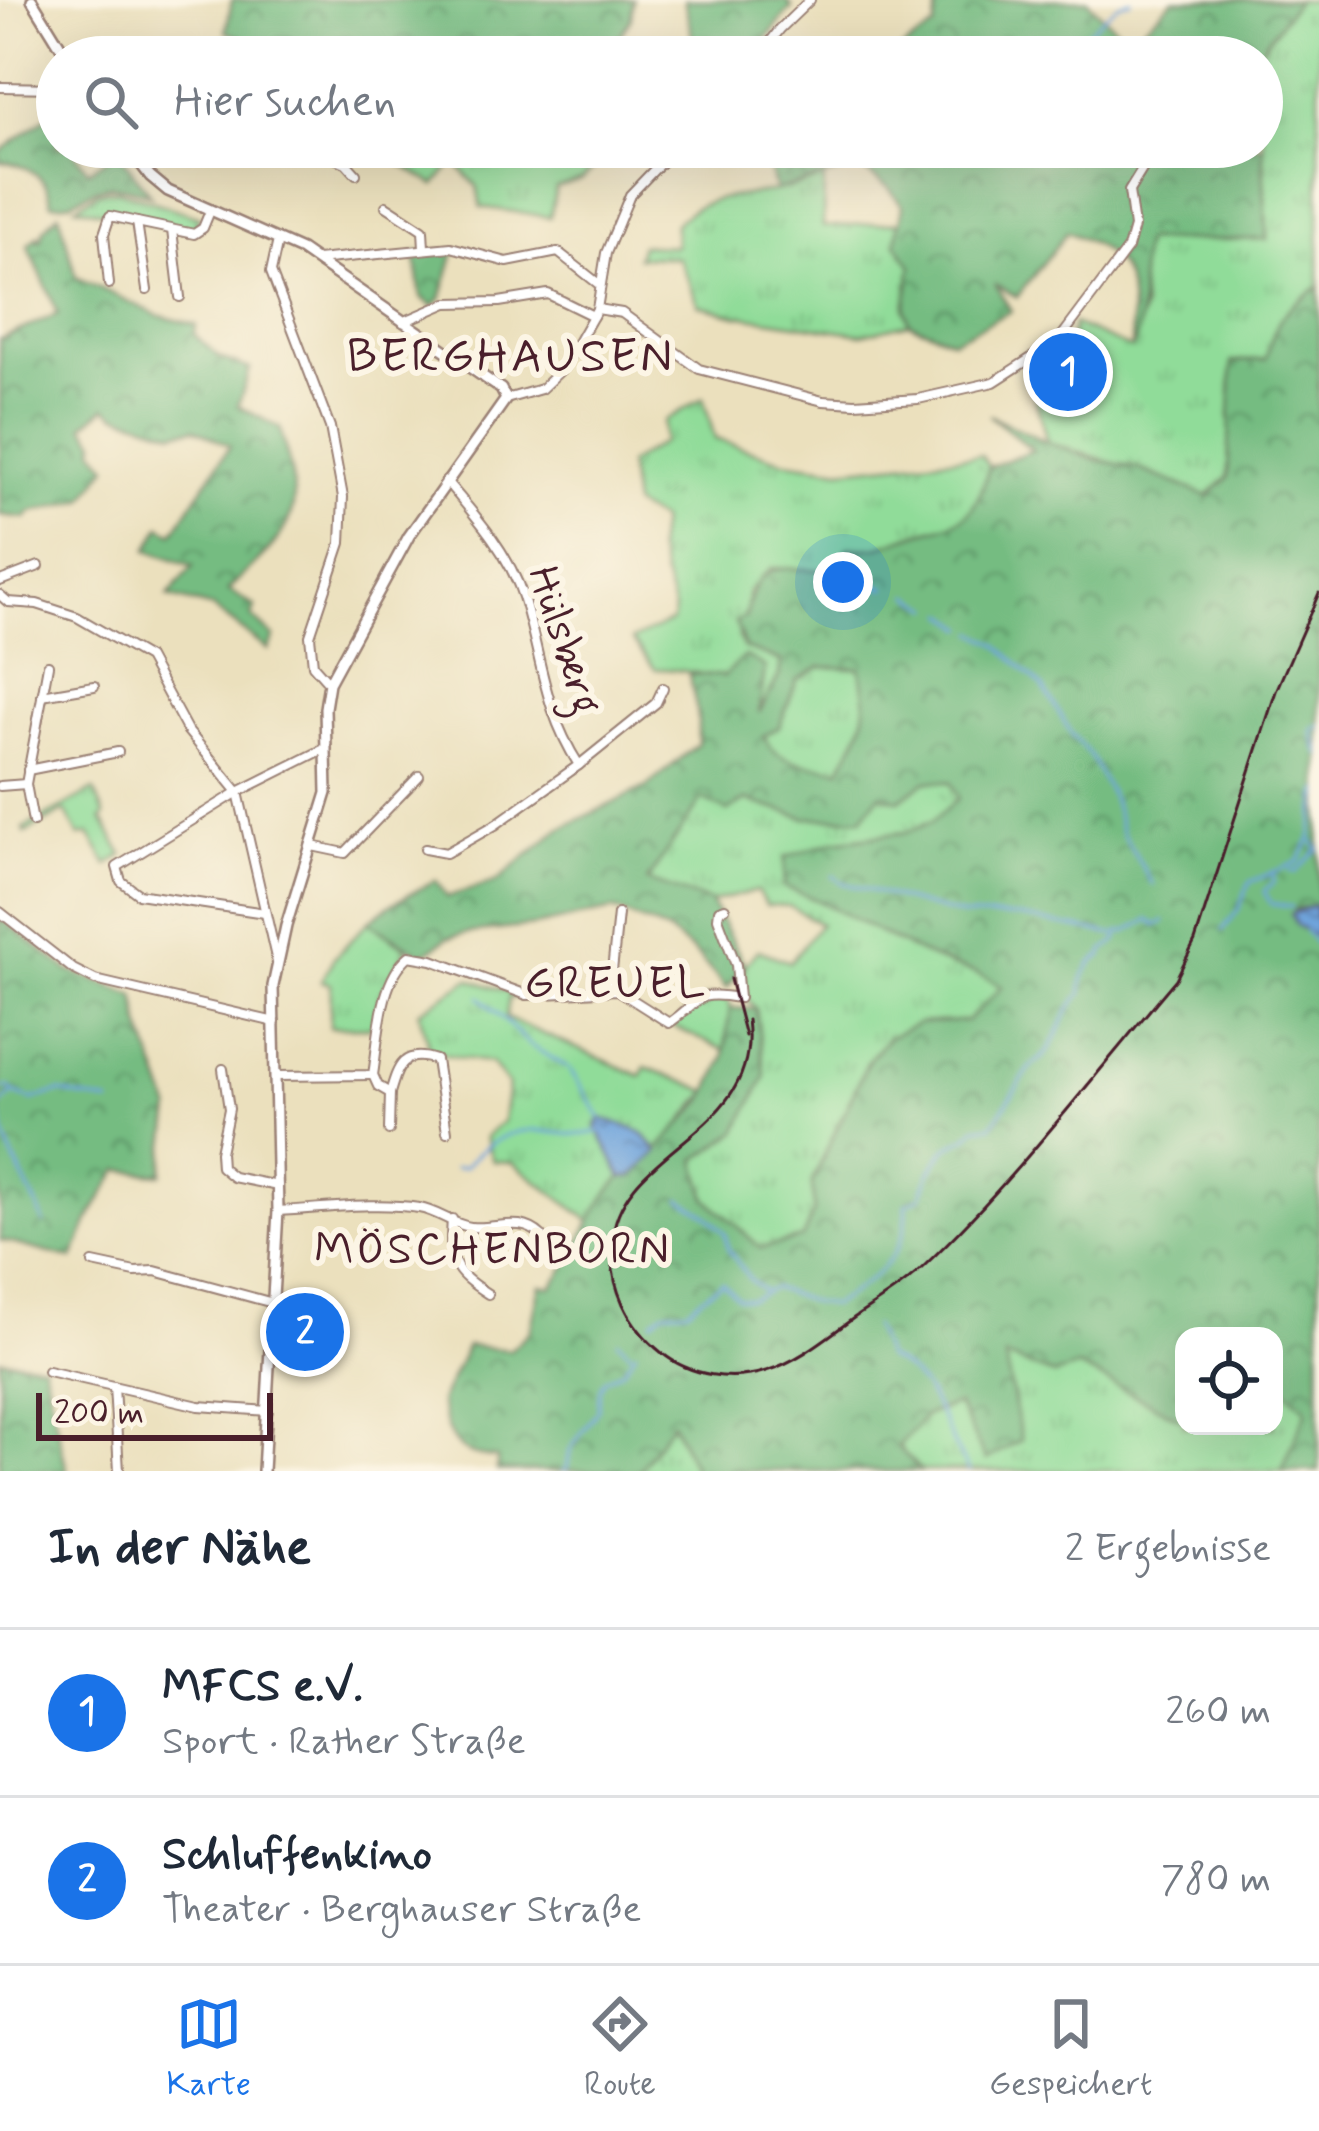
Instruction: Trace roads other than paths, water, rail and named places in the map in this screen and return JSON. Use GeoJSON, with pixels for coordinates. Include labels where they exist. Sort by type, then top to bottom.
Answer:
{"type":"FeatureCollection","features":[{"type":"Feature","properties":{"kind":"street"},"geometry":{"type":"LineString","coordinates":[[32,0],[54,36]]}},
{"type":"Feature","properties":{"kind":"street"},"geometry":{"type":"LineString","coordinates":[[775,36],[810,0]]}},
{"type":"Feature","properties":{"kind":"street"},"geometry":{"type":"LineString","coordinates":[[0,87],[36,88]]}},
{"type":"Feature","properties":{"kind":"street"},"geometry":{"type":"LineString","coordinates":[[147,168],[168,191],[317,260],[501,389],[506,399]]}},
{"type":"Feature","properties":{"kind":"street"},"geometry":{"type":"LineString","coordinates":[[351,168],[356,174]]}},
{"type":"Feature","properties":{"kind":"street"},"geometry":{"type":"LineString","coordinates":[[263,1471],[278,1211],[273,994],[327,793],[329,683],[401,550],[506,399],[547,385],[573,354],[595,313],[606,253],[630,195],[656,168]]}},
{"type":"Feature","properties":{"kind":"street"},"geometry":{"type":"LineString","coordinates":[[403,322],[447,303],[479,304],[548,294],[595,313],[622,313],[699,369],[823,400],[855,404],[918,399],[994,382],[1059,340],[1128,248],[1134,227],[1129,191],[1143,168]]}},
{"type":"Feature","properties":{"kind":"street"},"geometry":{"type":"LineString","coordinates":[[386,206],[423,230],[424,248]]}},
{"type":"Feature","properties":{"kind":"street"},"geometry":{"type":"LineString","coordinates":[[110,284],[104,234],[110,216],[197,233],[210,212]]}},
{"type":"Feature","properties":{"kind":"street"},"geometry":{"type":"LineString","coordinates":[[137,222],[147,290]]}},
{"type":"Feature","properties":{"kind":"street"},"geometry":{"type":"LineString","coordinates":[[172,230],[180,297]]}},
{"type":"Feature","properties":{"kind":"street"},"geometry":{"type":"LineString","coordinates":[[278,240],[271,272],[330,427],[343,496],[340,543],[310,636],[313,665],[329,683]]}},
{"type":"Feature","properties":{"kind":"street"},"geometry":{"type":"LineString","coordinates":[[317,260],[451,247],[507,262],[558,251],[601,286]]}},
{"type":"Feature","properties":{"kind":"street","name":"Hülsberg"},"geometry":{"type":"LineString","coordinates":[[446,480],[482,523],[514,574],[524,598],[549,708],[579,765]]}},
{"type":"Feature","properties":{"kind":"street"},"geometry":{"type":"LineString","coordinates":[[0,581],[39,566]]}},
{"type":"Feature","properties":{"kind":"street"},"geometry":{"type":"LineString","coordinates":[[0,595],[8,602],[37,604],[77,617],[148,658],[187,730],[238,792],[278,964]]}},
{"type":"Feature","properties":{"kind":"street"},"geometry":{"type":"LineString","coordinates":[[33,823],[26,784],[48,665]]}},
{"type":"Feature","properties":{"kind":"street"},"geometry":{"type":"LineString","coordinates":[[42,695],[94,686]]}},
{"type":"Feature","properties":{"kind":"street","name":"Hülsberg"},"geometry":{"type":"LineString","coordinates":[[425,849],[446,853],[496,825],[656,703],[663,688]]}},
{"type":"Feature","properties":{"kind":"street"},"geometry":{"type":"LineString","coordinates":[[266,913],[138,893],[126,887],[117,867],[238,792],[327,748]]}},
{"type":"Feature","properties":{"kind":"street"},"geometry":{"type":"LineString","coordinates":[[28,770],[118,752]]}},
{"type":"Feature","properties":{"kind":"street"},"geometry":{"type":"LineString","coordinates":[[312,846],[344,853],[419,776]]}},
{"type":"Feature","properties":{"kind":"street"},"geometry":{"type":"LineString","coordinates":[[0,786],[26,784]]}},
{"type":"Feature","properties":{"kind":"street"},"geometry":{"type":"LineString","coordinates":[[390,1093],[378,1086],[373,1075],[389,989],[407,957],[432,960],[540,997],[623,992],[669,1023],[695,998],[717,994],[739,998],[736,965],[718,918],[719,910],[725,908]]}},
{"type":"Feature","properties":{"kind":"street"},"geometry":{"type":"LineString","coordinates":[[0,912],[73,969],[95,980],[274,1022]]}},
{"type":"Feature","properties":{"kind":"street"},"geometry":{"type":"LineString","coordinates":[[610,990],[618,914]]}},
{"type":"Feature","properties":{"kind":"street"},"geometry":{"type":"LineString","coordinates":[[389,1130],[390,1093],[399,1063],[406,1058],[436,1060],[447,1132]]}},
{"type":"Feature","properties":{"kind":"street"},"geometry":{"type":"LineString","coordinates":[[223,1069],[229,1109],[221,1167],[233,1177],[278,1186]]}},
{"type":"Feature","properties":{"kind":"street"},"geometry":{"type":"LineString","coordinates":[[276,1076],[373,1075]]}},
{"type":"Feature","properties":{"kind":"street"},"geometry":{"type":"LineString","coordinates":[[278,1211],[384,1206],[438,1212],[468,1227],[510,1223],[537,1230],[542,1236]]}},
{"type":"Feature","properties":{"kind":"street"},"geometry":{"type":"LineString","coordinates":[[452,1219],[457,1272],[488,1294]]}},
{"type":"Feature","properties":{"kind":"street"},"geometry":{"type":"LineString","coordinates":[[93,1263],[178,1276],[274,1303]]}},
{"type":"Feature","properties":{"kind":"street"},"geometry":{"type":"LineString","coordinates":[[48,1371],[199,1406],[268,1411]]}},
{"type":"Feature","properties":{"kind":"street"},"geometry":{"type":"LineString","coordinates":[[114,1387],[119,1471]]}},
{"type":"Feature","properties":{"kind":"water"},"geometry":{"type":"Polygon","coordinates":[[[1315,905],[1319,933],[1313,935],[1296,925],[1291,914],[1315,905]]]}},
{"type":"Feature","properties":{"kind":"water"},"geometry":{"type":"Polygon","coordinates":[[[601,1118],[642,1132],[658,1152],[632,1177],[622,1177],[596,1126],[601,1118]]]}},
{"type":"Feature","properties":{"kind":"waterway"},"geometry":{"type":"LineString","coordinates":[[1083,36],[1117,5],[1131,0]]}},
{"type":"Feature","properties":{"kind":"waterway"},"geometry":{"type":"LineString","coordinates":[[852,576],[885,588]]}},
{"type":"Feature","properties":{"kind":"waterway"},"geometry":{"type":"LineString","coordinates":[[910,595],[932,608]]}},
{"type":"Feature","properties":{"kind":"waterway"},"geometry":{"type":"LineString","coordinates":[[947,613],[966,628]]}},
{"type":"Feature","properties":{"kind":"waterway"},"geometry":{"type":"LineString","coordinates":[[975,632],[997,644],[1043,687],[1090,755],[1113,800],[1122,833],[1153,885]]}},
{"type":"Feature","properties":{"kind":"waterway"},"geometry":{"type":"LineString","coordinates":[[1319,726],[1312,730],[1319,754]]}},
{"type":"Feature","properties":{"kind":"waterway"},"geometry":{"type":"LineString","coordinates":[[1223,930],[1250,882],[1298,862],[1311,839],[1319,790]]}},
{"type":"Feature","properties":{"kind":"waterway"},"geometry":{"type":"LineString","coordinates":[[1289,870],[1296,872],[1318,849],[1313,841]]}},
{"type":"Feature","properties":{"kind":"waterway"},"geometry":{"type":"LineString","coordinates":[[1273,875],[1274,881],[1264,891],[1271,904],[1292,907]]}},
{"type":"Feature","properties":{"kind":"waterway"},"geometry":{"type":"LineString","coordinates":[[833,876],[843,883],[962,916],[1019,917],[1115,935]]}},
{"type":"Feature","properties":{"kind":"waterway"},"geometry":{"type":"LineString","coordinates":[[652,1321],[664,1311],[687,1309],[722,1282],[738,1298],[751,1299],[774,1288],[832,1305],[873,1277],[902,1238],[906,1204],[921,1197],[944,1151],[976,1127],[991,1126],[1032,1065],[1049,1050],[1082,994],[1090,966],[1117,941],[1119,932],[1148,920],[1157,925],[1165,921]]}},
{"type":"Feature","properties":{"kind":"waterway"},"geometry":{"type":"LineString","coordinates":[[1305,931],[1319,947]]}},
{"type":"Feature","properties":{"kind":"waterway","name":"MÖSCHENBORN"},"geometry":{"type":"LineString","coordinates":[[480,997],[531,1046],[569,1068],[601,1118]]}},
{"type":"Feature","properties":{"kind":"waterway"},"geometry":{"type":"LineString","coordinates":[[0,1089],[9,1087],[13,1092]]}},
{"type":"Feature","properties":{"kind":"waterway"},"geometry":{"type":"LineString","coordinates":[[0,1106],[13,1093],[32,1100],[60,1092],[110,1103]]}},
{"type":"Feature","properties":{"kind":"waterway"},"geometry":{"type":"LineString","coordinates":[[0,1114],[8,1144],[44,1223]]}},
{"type":"Feature","properties":{"kind":"waterway"},"geometry":{"type":"LineString","coordinates":[[455,1168],[465,1167],[490,1144],[514,1133],[600,1131]]}},
{"type":"Feature","properties":{"kind":"waterway","name":"MÖSCHENBORN"},"geometry":{"type":"LineString","coordinates":[[681,1199],[725,1233],[728,1249],[764,1291]]}},
{"type":"Feature","properties":{"kind":"waterway"},"geometry":{"type":"LineString","coordinates":[[873,1326],[886,1358],[903,1367],[927,1391],[969,1471]]}},
{"type":"Feature","properties":{"kind":"waterway"},"geometry":{"type":"LineString","coordinates":[[618,1341],[633,1355]]}},
{"type":"Feature","properties":{"kind":"waterway"},"geometry":{"type":"LineString","coordinates":[[563,1471],[570,1450],[598,1409],[605,1379],[623,1370],[636,1351]]}},
{"type":"Feature","properties":{"kind":"tram line"},"geometry":{"type":"LineString","coordinates":[[747,1020],[746,1059],[734,1090],[638,1183],[620,1210],[612,1242],[618,1290],[639,1331],[673,1361],[698,1372],[726,1376],[753,1374],[789,1362],[916,1274],[1023,1162],[1176,979],[1195,941],[1276,691],[1319,593]]}},
{"type":"Feature","properties":{"kind":"tram line"},"geometry":{"type":"LineString","coordinates":[[730,979],[745,1036]]}},
{"type":"Feature","properties":{"kind":"place","name":"MFCS e.V."},"geometry":{"type":"Point","coordinates":[1068,372]}},
{"type":"Feature","properties":{"kind":"place","name":"Schluffenkino"},"geometry":{"type":"Point","coordinates":[305,1332]}},
{"type":"Feature","properties":{"kind":"district","name":"BERGHAUSEN"},"geometry":{"type":"Point","coordinates":[511,357]}},
{"type":"Feature","properties":{"kind":"district","name":"GREUEL"},"geometry":{"type":"Point","coordinates":[616,984]}},
{"type":"Feature","properties":{"kind":"district","name":"MÖSCHENBORN"},"geometry":{"type":"Point","coordinates":[493,1250]}}]}
